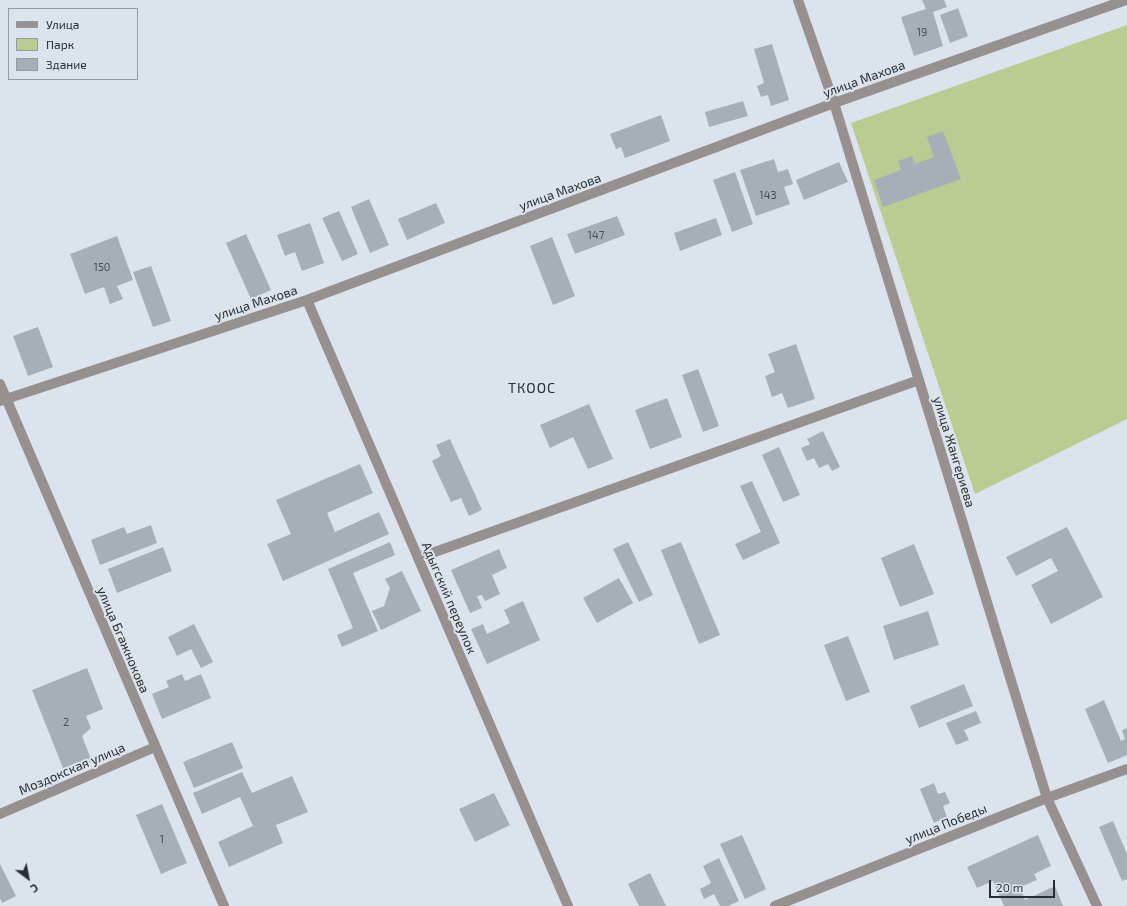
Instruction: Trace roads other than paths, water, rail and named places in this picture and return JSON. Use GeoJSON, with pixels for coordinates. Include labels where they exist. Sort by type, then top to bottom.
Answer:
{"type":"FeatureCollection","features":[{"type":"Feature","properties":{"kind":"street","name":"улица Жангериева"},"geometry":{"type":"LineString","coordinates":[[798,0],[834,103],[1047,798],[1097,906]]}},
{"type":"Feature","properties":{"kind":"street","name":"улица Махова"},"geometry":{"type":"LineString","coordinates":[[3,400],[307,300],[834,103],[1126,0]]}},
{"type":"Feature","properties":{"kind":"street","name":"Адыгский переулок"},"geometry":{"type":"LineString","coordinates":[[307,300],[568,906]]}},
{"type":"Feature","properties":{"kind":"street"},"geometry":{"type":"LineString","coordinates":[[418,558],[918,380]]}},
{"type":"Feature","properties":{"kind":"street","name":"улица Бгажнокова"},"geometry":{"type":"LineString","coordinates":[[0,384],[3,400],[224,906]]}},
{"type":"Feature","properties":{"kind":"street","name":"Моздокская улица"},"geometry":{"type":"LineString","coordinates":[[0,814],[155,747]]}},
{"type":"Feature","properties":{"kind":"street","name":"улица Победы"},"geometry":{"type":"LineString","coordinates":[[775,906],[1047,798],[1127,770]]}},
{"type":"Feature","properties":{"kind":"district","name":"ТКООС"},"geometry":{"type":"Point","coordinates":[532,388]}}]}
